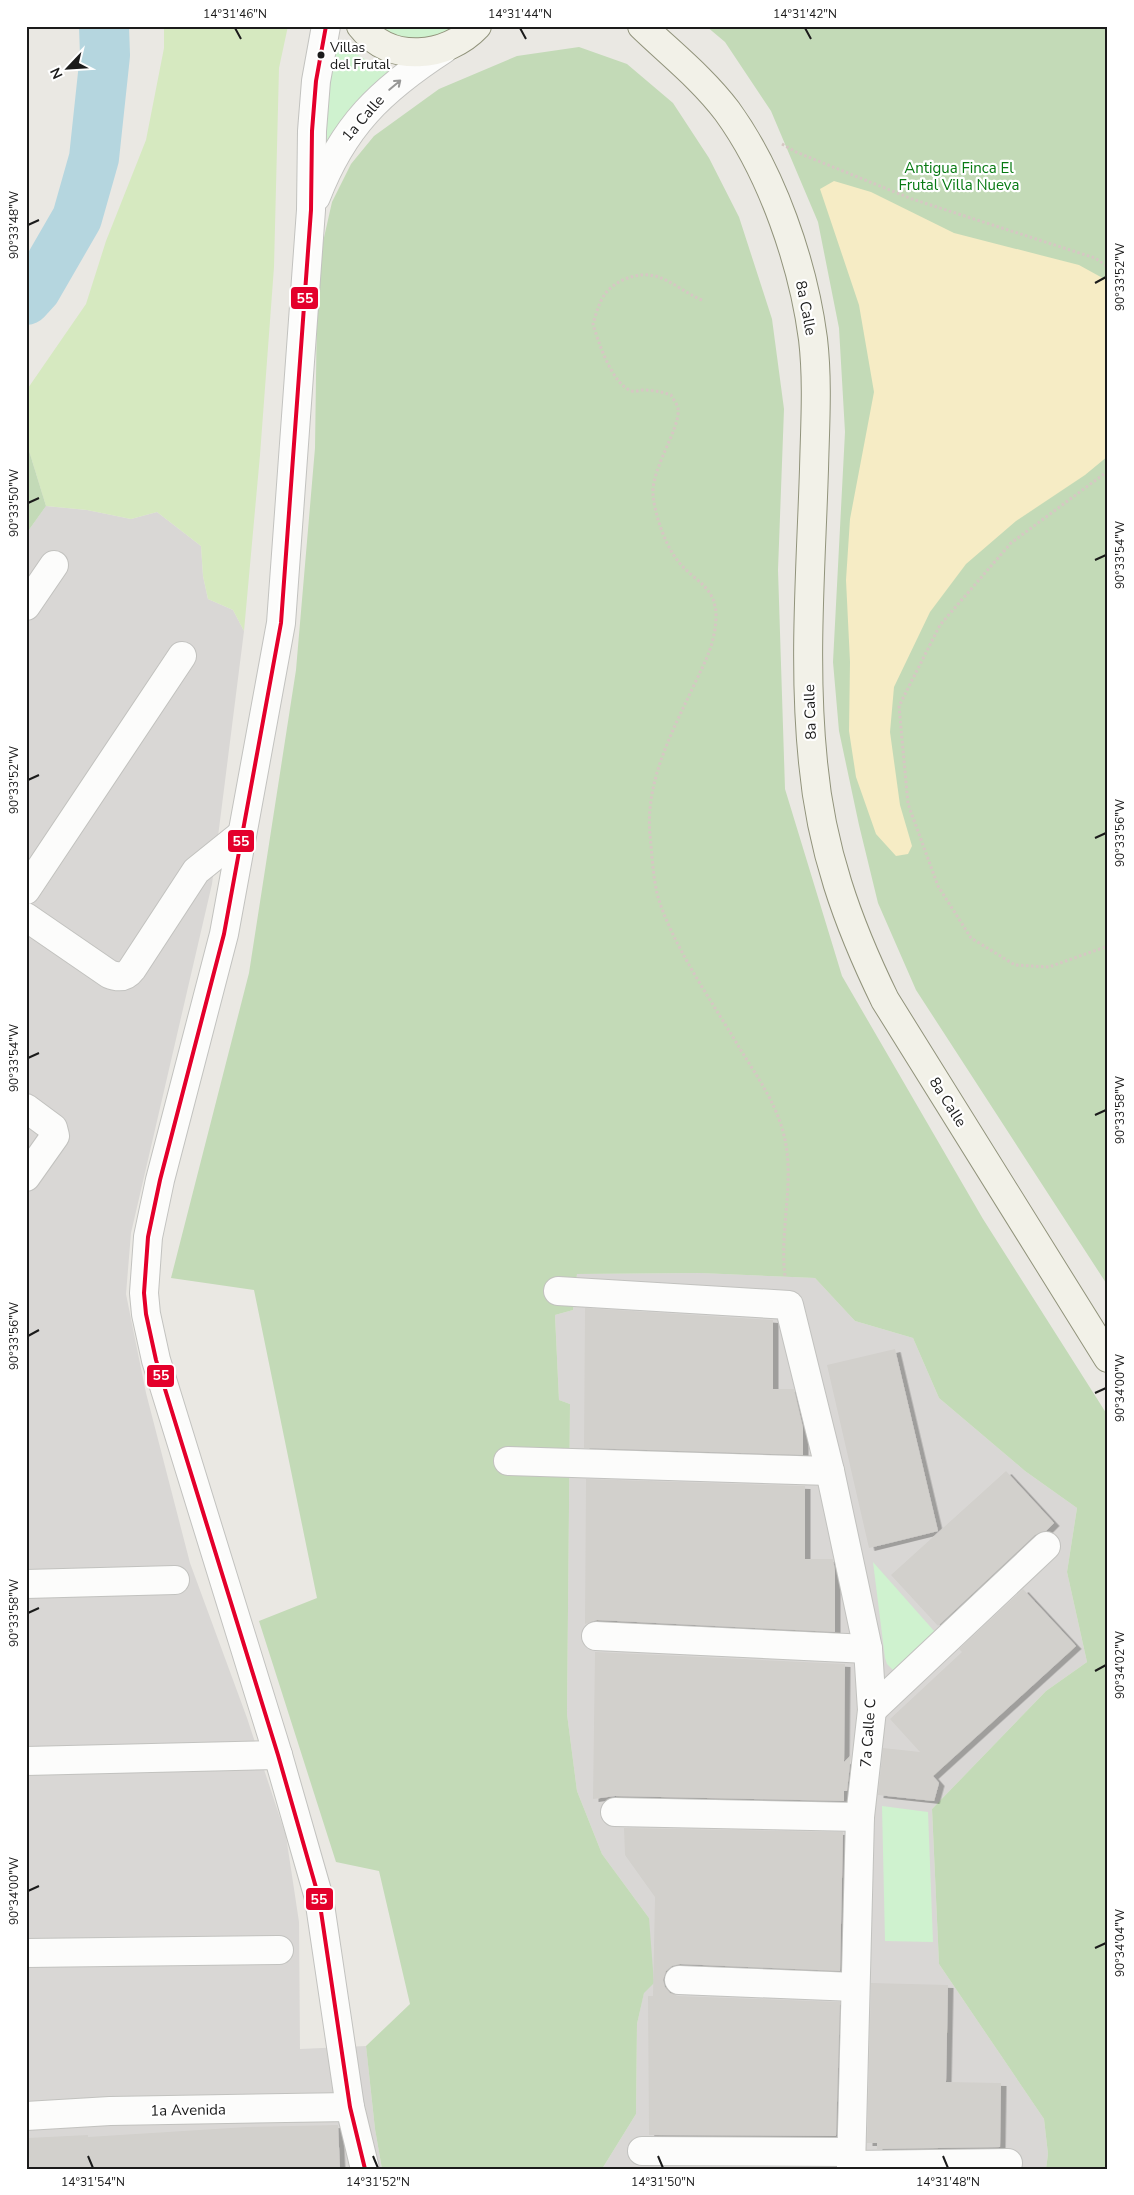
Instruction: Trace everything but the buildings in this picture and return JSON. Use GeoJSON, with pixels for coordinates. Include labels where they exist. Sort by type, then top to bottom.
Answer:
{"type":"FeatureCollection","features":[{"type":"Feature","properties":{"kind":"main road"},"geometry":{"type":"LineString","coordinates":[[361,26],[383,45],[420,53],[469,34]]}},
{"type":"Feature","properties":{"kind":"main road","name":"8a Calle"},"geometry":{"type":"LineString","coordinates":[[627,26],[648,32],[688,67],[727,112],[745,139],[782,216],[797,261],[813,340],[816,393],[809,708],[817,795],[823,831],[839,892],[865,959],[885,1000],[1108,1358]]}},
{"type":"Feature","properties":{"kind":"street","name":"1a Calle"},"geometry":{"type":"LineString","coordinates":[[326,26],[316,81],[312,131],[311,210],[282,623],[224,934],[160,1180],[148,1237],[144,1293],[146,1314],[156,1360],[278,1755],[319,1898],[350,2107],[364,2169]]}},
{"type":"Feature","properties":{"kind":"street","name":"1a Calle"},"geometry":{"type":"LineString","coordinates":[[311,210],[329,166],[341,143],[364,114],[404,78],[469,34]]}},
{"type":"Feature","properties":{"kind":"street"},"geometry":{"type":"LineString","coordinates":[[26,606],[54,565]]}},
{"type":"Feature","properties":{"kind":"street"},"geometry":{"type":"LineString","coordinates":[[26,890],[182,656]]}},
{"type":"Feature","properties":{"kind":"street"},"geometry":{"type":"LineString","coordinates":[[26,917],[109,974],[120,977],[125,976],[132,969],[196,871],[242,834]]}},
{"type":"Feature","properties":{"kind":"street"},"geometry":{"type":"LineString","coordinates":[[26,1108],[48,1123],[55,1132],[54,1139],[26,1177]]}},
{"type":"Feature","properties":{"kind":"street"},"geometry":{"type":"LineString","coordinates":[[558,1292],[789,1305]]}},
{"type":"Feature","properties":{"kind":"street","name":"7a Calle C"},"geometry":{"type":"LineString","coordinates":[[789,1305],[830,1471],[868,1649],[872,1710],[860,1817],[851,2162]]}},
{"type":"Feature","properties":{"kind":"street"},"geometry":{"type":"LineString","coordinates":[[508,1461],[830,1471]]}},
{"type":"Feature","properties":{"kind":"street"},"geometry":{"type":"LineString","coordinates":[[872,1710],[1046,1546]]}},
{"type":"Feature","properties":{"kind":"street"},"geometry":{"type":"LineString","coordinates":[[26,1584],[175,1580]]}},
{"type":"Feature","properties":{"kind":"street"},"geometry":{"type":"LineString","coordinates":[[596,1636],[868,1649]]}},
{"type":"Feature","properties":{"kind":"street"},"geometry":{"type":"LineString","coordinates":[[26,1761],[278,1755]]}},
{"type":"Feature","properties":{"kind":"street"},"geometry":{"type":"LineString","coordinates":[[615,1812],[860,1817]]}},
{"type":"Feature","properties":{"kind":"street"},"geometry":{"type":"LineString","coordinates":[[26,1953],[279,1950]]}},
{"type":"Feature","properties":{"kind":"street"},"geometry":{"type":"LineString","coordinates":[[679,1980],[855,1988]]}},
{"type":"Feature","properties":{"kind":"street","name":"1a Avenida"},"geometry":{"type":"LineString","coordinates":[[26,2116],[110,2111],[350,2107]]}},
{"type":"Feature","properties":{"kind":"street"},"geometry":{"type":"LineString","coordinates":[[642,2152],[851,2162],[1008,2163]]}},
{"type":"Feature","properties":{"kind":"path"},"geometry":{"type":"LineString","coordinates":[[778,142],[796,152],[912,199],[1095,258],[1108,267]]}},
{"type":"Feature","properties":{"kind":"path"},"geometry":{"type":"LineString","coordinates":[[702,300],[681,291],[663,279],[644,274],[628,278],[605,294],[593,324],[606,358],[625,388],[634,392],[661,391],[671,395],[678,408],[675,424],[655,475],[653,494],[666,544],[679,562],[705,586],[714,598],[716,616],[713,644],[666,745],[652,786],[650,832],[658,896],[677,942],[770,1099],[783,1130],[787,1161],[783,1259],[789,1305]]}},
{"type":"Feature","properties":{"kind":"path"},"geometry":{"type":"LineString","coordinates":[[1108,471],[1011,542],[940,625],[898,706],[908,804],[938,886],[972,938],[1015,965],[1049,967],[1108,946]]}},
{"type":"Feature","properties":{"kind":"shaded area"},"geometry":{"type":"Polygon","coordinates":[[[46,506],[87,510],[131,519],[157,512],[201,546],[203,576],[208,599],[233,610],[244,631],[212,884],[131,1233],[126,1294],[146,1393],[190,1563],[247,1718],[286,1836],[299,1922],[300,2049],[366,2046],[375,2129],[382,2169],[26,2169],[26,534],[46,506]]]}},
{"type":"Feature","properties":{"kind":"shaded area"},"geometry":{"type":"Polygon","coordinates":[[[701,1273],[815,1278],[855,1321],[913,1338],[939,1398],[1025,1471],[1077,1508],[1067,1572],[1087,1662],[1046,1691],[932,1809],[939,1964],[1044,2119],[1048,2154],[1046,2169],[602,2169],[636,2114],[637,2024],[644,1992],[649,1918],[602,1854],[577,1791],[567,1714],[570,1404],[559,1400],[555,1315],[573,1310],[577,1274],[701,1273]]]}},
{"type":"Feature","properties":{"kind":"green space"},"geometry":{"type":"Polygon","coordinates":[[[164,26],[288,26],[279,68],[274,267],[244,631],[233,610],[208,599],[203,576],[201,546],[157,512],[131,519],[87,510],[46,506],[26,441],[26,391],[86,304],[106,241],[146,140],[164,48],[164,26]]]}},
{"type":"Feature","properties":{"kind":"green space"},"geometry":{"type":"Polygon","coordinates":[[[379,26],[460,26],[427,41],[415,42],[402,39],[379,26]]]}},
{"type":"Feature","properties":{"kind":"green space","name":"Antigua Finca El Frutal Villa Nueva"},"geometry":{"type":"Polygon","coordinates":[[[706,26],[1108,26],[1108,1286],[916,990],[878,903],[839,731],[833,662],[845,432],[839,328],[818,222],[771,111],[725,42],[706,26]]]}},
{"type":"Feature","properties":{"kind":"green space"},"geometry":{"type":"Polygon","coordinates":[[[325,30],[362,57],[404,78],[311,164],[325,30]]]}},
{"type":"Feature","properties":{"kind":"green space"},"geometry":{"type":"Polygon","coordinates":[[[579,47],[627,64],[673,103],[709,158],[739,217],[772,319],[784,409],[778,570],[785,789],[842,976],[983,1219],[1108,1416],[1108,2169],[1046,2169],[1048,2154],[1044,2119],[939,1964],[932,1809],[1046,1691],[1087,1662],[1067,1572],[1077,1508],[1025,1471],[939,1398],[913,1338],[855,1321],[815,1278],[700,1273],[577,1274],[573,1310],[555,1315],[559,1400],[570,1404],[567,1714],[577,1791],[602,1854],[649,1918],[654,1983],[644,1993],[637,2024],[636,2114],[602,2169],[382,2169],[375,2129],[366,2046],[410,2004],[379,1871],[336,1862],[259,1621],[317,1598],[254,1290],[171,1278],[249,973],[296,670],[315,448],[317,307],[323,242],[332,202],[351,164],[374,136],[439,89],[517,56],[579,47]]]}},
{"type":"Feature","properties":{"kind":"green space"},"geometry":{"type":"Polygon","coordinates":[[[26,441],[46,506],[26,534],[26,441]]]}},
{"type":"Feature","properties":{"kind":"green space"},"geometry":{"type":"Polygon","coordinates":[[[873,1562],[935,1632],[895,1672],[887,1664],[885,1658],[873,1562]]]}},
{"type":"Feature","properties":{"kind":"green space"},"geometry":{"type":"Polygon","coordinates":[[[882,1806],[928,1812],[933,1942],[885,1941],[882,1806]]]}},
{"type":"Feature","properties":{"kind":"sand"},"geometry":{"type":"Polygon","coordinates":[[[834,181],[871,192],[954,233],[1079,265],[1108,281],[1108,456],[1085,475],[1016,521],[966,564],[930,612],[894,687],[890,732],[900,805],[912,846],[908,854],[896,856],[876,834],[856,777],[849,731],[850,662],[846,580],[850,519],[874,392],[859,305],[820,189],[834,181]]]}},
{"type":"Feature","properties":{"kind":"waterway"},"geometry":{"type":"LineString","coordinates":[[26,300],[36,289],[77,218],[94,158],[105,55],[104,26]]}},
{"type":"Feature","properties":{"kind":"transit line","name":"55"},"geometry":{"type":"LineString","coordinates":[[326,26],[316,81],[312,131],[311,210],[281,623],[224,934],[160,1180],[148,1237],[144,1293],[146,1314],[156,1360],[278,1755],[319,1898],[350,2107],[365,2169]]}},
{"type":"Feature","properties":{"kind":"place","name":"Villas del Frutal"},"geometry":{"type":"Point","coordinates":[321,55]}}]}
